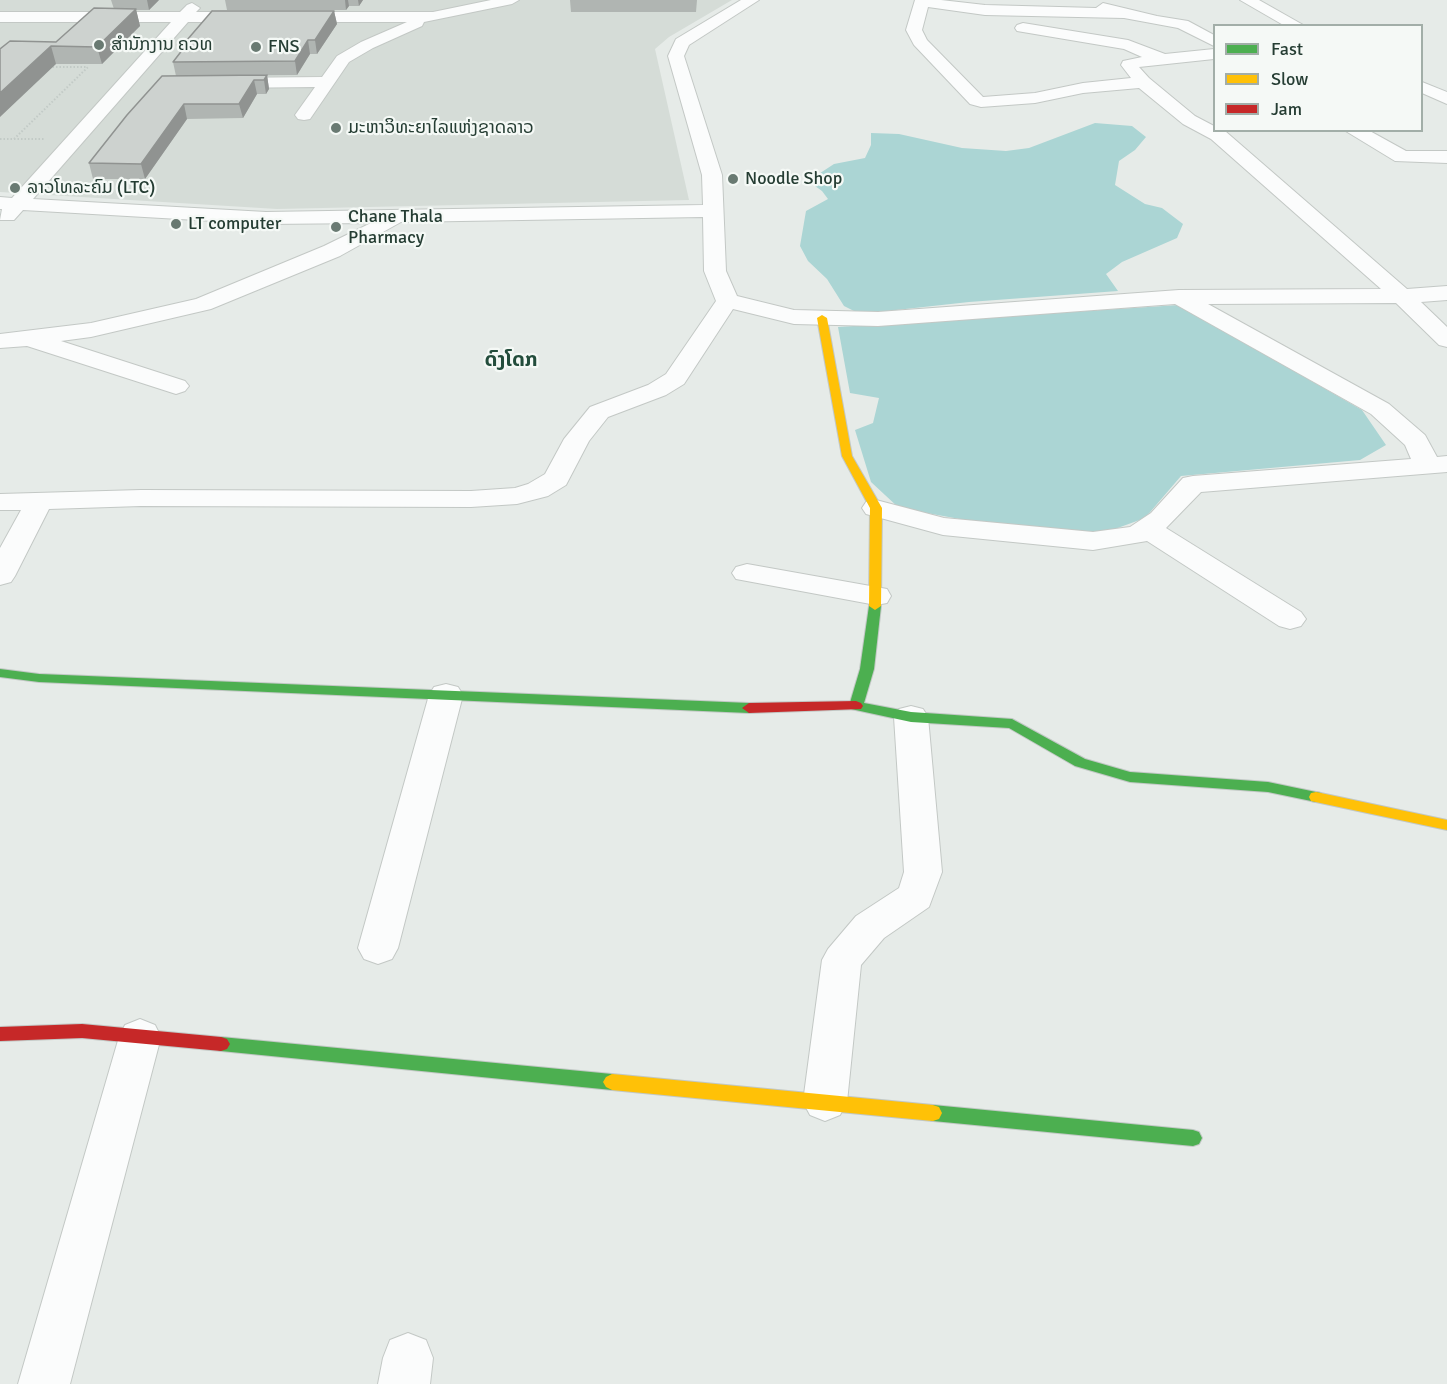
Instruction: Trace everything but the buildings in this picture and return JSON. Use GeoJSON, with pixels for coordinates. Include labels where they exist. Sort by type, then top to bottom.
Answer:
{"type":"FeatureCollection","features":[{"type":"Feature","properties":{"kind":"street"},"geometry":{"type":"LineString","coordinates":[[0,224],[9,203],[76,139],[199,0]]}},
{"type":"Feature","properties":{"kind":"street"},"geometry":{"type":"LineString","coordinates":[[304,115],[343,59],[367,45],[433,17],[512,0]]}},
{"type":"Feature","properties":{"kind":"street"},"geometry":{"type":"LineString","coordinates":[[728,301],[715,271],[712,175],[676,56],[682,42],[752,0]]}},
{"type":"Feature","properties":{"kind":"street"},"geometry":{"type":"LineString","coordinates":[[1092,0],[1104,8],[1156,21],[1182,24],[1213,40]]}},
{"type":"Feature","properties":{"kind":"street"},"geometry":{"type":"LineString","coordinates":[[1247,0],[1294,24]]}},
{"type":"Feature","properties":{"kind":"street"},"geometry":{"type":"LineString","coordinates":[[1124,13],[922,1],[914,30],[920,42],[981,102],[1035,98],[1083,88],[1143,82]]}},
{"type":"Feature","properties":{"kind":"street"},"geometry":{"type":"LineString","coordinates":[[1006,5],[1017,24],[1022,28],[1128,45],[1163,60]]}},
{"type":"Feature","properties":{"kind":"street"},"geometry":{"type":"LineString","coordinates":[[0,17],[433,17]]}},
{"type":"Feature","properties":{"kind":"street"},"geometry":{"type":"LineString","coordinates":[[1213,54],[1129,65],[1143,82],[1190,120],[1218,135],[1402,296],[1447,340]]}},
{"type":"Feature","properties":{"kind":"street"},"geometry":{"type":"LineString","coordinates":[[207,83],[325,82]]}},
{"type":"Feature","properties":{"kind":"street"},"geometry":{"type":"LineString","coordinates":[[125,83],[148,83]]}},
{"type":"Feature","properties":{"kind":"street"},"geometry":{"type":"LineString","coordinates":[[1423,87],[1447,99]]}},
{"type":"Feature","properties":{"kind":"street"},"geometry":{"type":"LineString","coordinates":[[1357,132],[1402,157],[1447,157]]}},
{"type":"Feature","properties":{"kind":"street"},"geometry":{"type":"LineString","coordinates":[[9,203],[266,218],[712,211]]}},
{"type":"Feature","properties":{"kind":"street"},"geometry":{"type":"LineString","coordinates":[[0,340],[29,339],[91,330],[203,304],[332,251],[399,216]]}},
{"type":"Feature","properties":{"kind":"street"},"geometry":{"type":"LineString","coordinates":[[728,301],[794,317],[878,319],[1179,297],[1402,296],[1447,293]]}},
{"type":"Feature","properties":{"kind":"street"},"geometry":{"type":"LineString","coordinates":[[1179,297],[1380,409],[1416,441],[1437,464]]}},
{"type":"Feature","properties":{"kind":"street"},"geometry":{"type":"LineString","coordinates":[[0,502],[141,498],[471,499],[517,496],[528,493],[556,479],[577,439],[599,412],[657,390],[675,379],[728,301]]}},
{"type":"Feature","properties":{"kind":"street"},"geometry":{"type":"LineString","coordinates":[[822,318],[847,456],[876,508],[876,596],[867,669],[856,706]]}},
{"type":"Feature","properties":{"kind":"street"},"geometry":{"type":"LineString","coordinates":[[29,339],[176,386]]}},
{"type":"Feature","properties":{"kind":"street"},"geometry":{"type":"LineString","coordinates":[[876,508],[943,526],[1093,541],[1138,535],[1161,519],[1193,484],[1437,464]]}},
{"type":"Feature","properties":{"kind":"street"},"geometry":{"type":"LineString","coordinates":[[0,576],[39,502]]}},
{"type":"Feature","properties":{"kind":"street"},"geometry":{"type":"LineString","coordinates":[[1147,529],[1290,619]]}},
{"type":"Feature","properties":{"kind":"street"},"geometry":{"type":"LineString","coordinates":[[747,573],[876,596]]}},
{"type":"Feature","properties":{"kind":"street"},"geometry":{"type":"LineString","coordinates":[[0,673],[39,678],[758,708],[856,706],[911,717],[1012,724],[1080,763],[1131,777],[1268,788],[1447,825]]}},
{"type":"Feature","properties":{"kind":"street"},"geometry":{"type":"LineString","coordinates":[[378,948],[446,695]]}},
{"type":"Feature","properties":{"kind":"street"},"geometry":{"type":"LineString","coordinates":[[825,1102],[842,960],[870,927],[915,897],[923,872],[911,717]]}},
{"type":"Feature","properties":{"kind":"street"},"geometry":{"type":"LineString","coordinates":[[0,1034],[82,1031],[1193,1138]]}},
{"type":"Feature","properties":{"kind":"street"},"geometry":{"type":"LineString","coordinates":[[44,1384],[140,1037]]}},
{"type":"Feature","properties":{"kind":"path"},"geometry":{"type":"LineString","coordinates":[[14,139],[88,67],[44,67]]}},
{"type":"Feature","properties":{"kind":"path"},"geometry":{"type":"LineString","coordinates":[[0,139],[76,139]]}},
{"type":"Feature","properties":{"kind":"shaded area","name":"ມະຫາວິທະຍາໄລແຫ່ງຊາດລາວ"},"geometry":{"type":"Polygon","coordinates":[[[0,0],[732,0],[669,37],[655,49],[689,200],[277,209],[0,192],[0,0]]]}},
{"type":"Feature","properties":{"kind":"water"},"geometry":{"type":"Polygon","coordinates":[[[1095,123],[1132,126],[1146,137],[1135,150],[1119,161],[1115,185],[1145,204],[1162,208],[1183,224],[1177,238],[1122,262],[1106,274],[1118,291],[969,302],[860,314],[844,306],[827,279],[808,261],[800,246],[806,211],[828,199],[822,191],[808,181],[834,164],[865,158],[871,145],[871,133],[899,134],[962,148],[1006,151],[1029,148],[1095,123]]]}},
{"type":"Feature","properties":{"kind":"water"},"geometry":{"type":"Polygon","coordinates":[[[1179,305],[1362,410],[1386,445],[1360,460],[1181,476],[1145,518],[1104,533],[1004,527],[899,508],[871,482],[855,430],[873,423],[879,398],[850,393],[838,327],[1179,305]]]}},
{"type":"Feature","properties":{"kind":"traffic: fast"},"geometry":{"type":"LineString","coordinates":[[875,606],[867,669],[856,706],[911,717],[1012,724],[1080,763],[1130,777],[1268,787],[1316,797]]}},
{"type":"Feature","properties":{"kind":"traffic: fast"},"geometry":{"type":"LineString","coordinates":[[0,673],[39,678],[749,708]]}},
{"type":"Feature","properties":{"kind":"traffic: fast"},"geometry":{"type":"LineString","coordinates":[[221,1044],[612,1082]]}},
{"type":"Feature","properties":{"kind":"traffic: fast"},"geometry":{"type":"LineString","coordinates":[[933,1113],[1193,1138]]}},
{"type":"Feature","properties":{"kind":"traffic: slow"},"geometry":{"type":"LineString","coordinates":[[822,318],[847,456],[876,508],[875,606]]}},
{"type":"Feature","properties":{"kind":"traffic: slow"},"geometry":{"type":"LineString","coordinates":[[1316,797],[1447,825]]}},
{"type":"Feature","properties":{"kind":"traffic: slow"},"geometry":{"type":"LineString","coordinates":[[612,1082],[933,1113]]}},
{"type":"Feature","properties":{"kind":"traffic: jam"},"geometry":{"type":"LineString","coordinates":[[749,708],[856,706]]}},
{"type":"Feature","properties":{"kind":"traffic: jam"},"geometry":{"type":"LineString","coordinates":[[0,1034],[82,1031],[221,1044]]}},
{"type":"Feature","properties":{"kind":"place","name":"ສຳນັກງານ ຄວທ"},"geometry":{"type":"Point","coordinates":[99,45]}},
{"type":"Feature","properties":{"kind":"place","name":"FNS"},"geometry":{"type":"Point","coordinates":[256,47]}},
{"type":"Feature","properties":{"kind":"place","name":"ມະຫາວິທະຍາໄລແຫ່ງຊາດລາວ"},"geometry":{"type":"Point","coordinates":[336,128]}},
{"type":"Feature","properties":{"kind":"place","name":"Noodle Shop"},"geometry":{"type":"Point","coordinates":[733,179]}},
{"type":"Feature","properties":{"kind":"place","name":"ລາວໂທລະຄົມ (LTC)"},"geometry":{"type":"Point","coordinates":[15,188]}},
{"type":"Feature","properties":{"kind":"place","name":"LT computer"},"geometry":{"type":"Point","coordinates":[176,224]}},
{"type":"Feature","properties":{"kind":"place","name":"Chane Thala Pharmacy"},"geometry":{"type":"Point","coordinates":[336,227]}},
{"type":"Feature","properties":{"kind":"district","name":"ດົງໂດກ"},"geometry":{"type":"Point","coordinates":[511,361]}}]}
